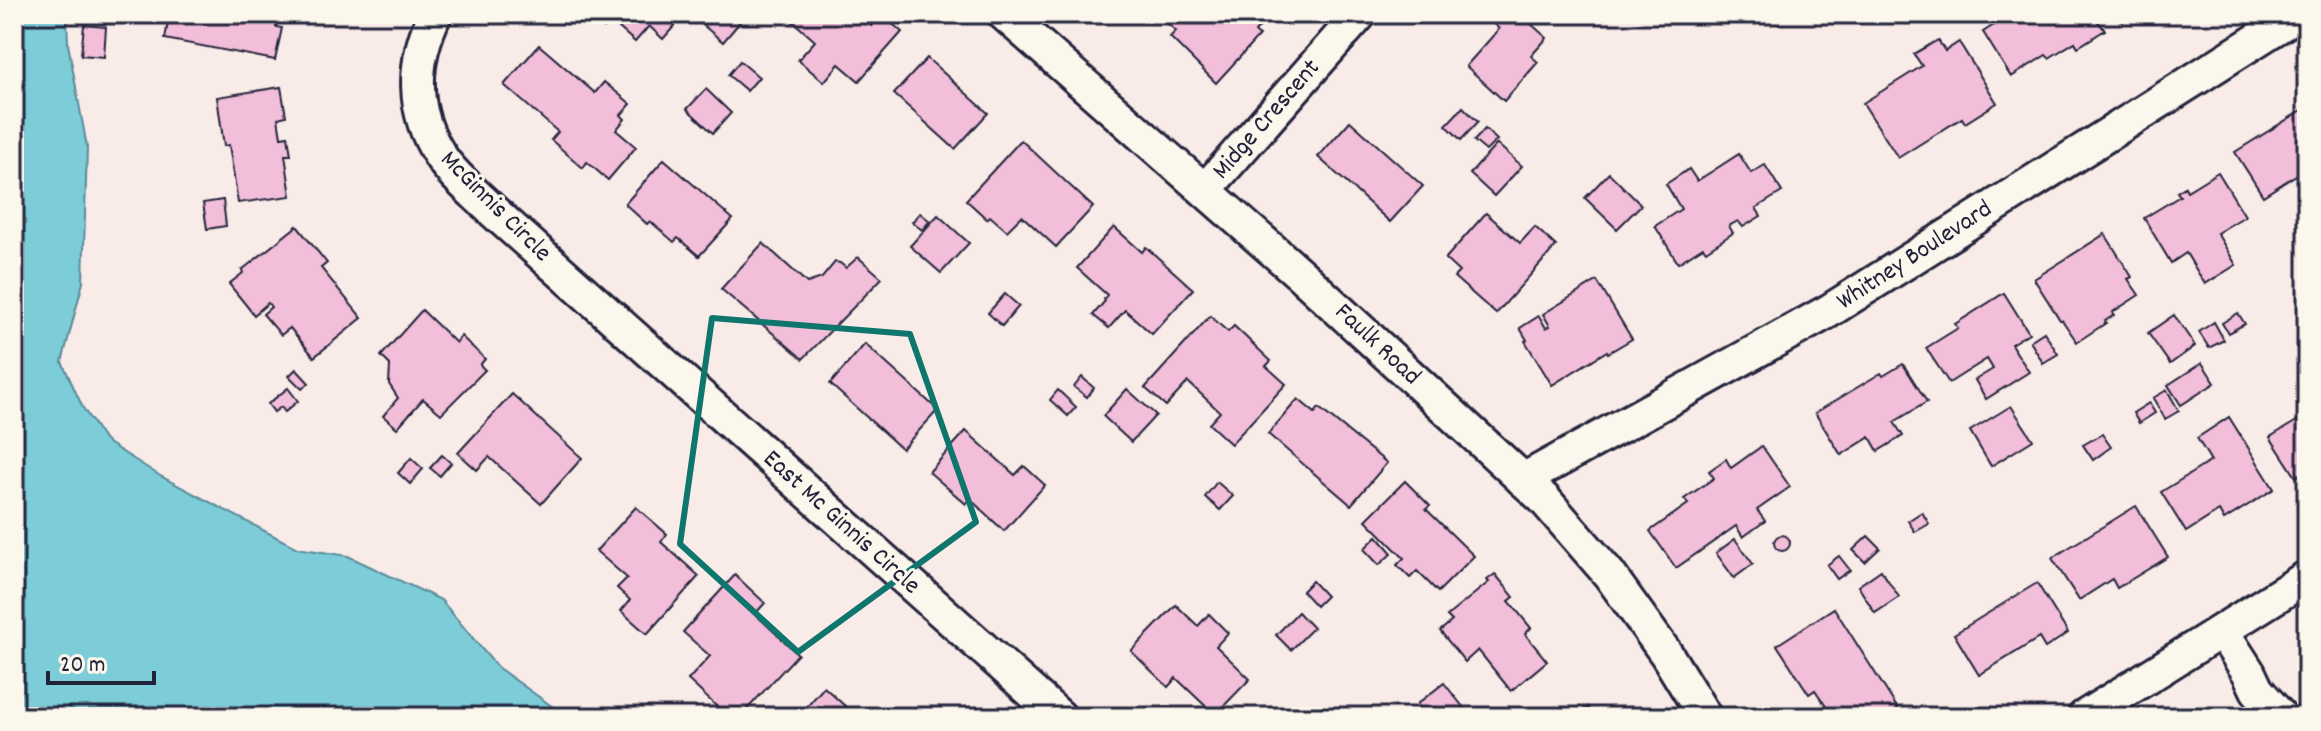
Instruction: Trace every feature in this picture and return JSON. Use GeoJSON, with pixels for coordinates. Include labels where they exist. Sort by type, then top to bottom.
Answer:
{"type":"FeatureCollection","features":[{"type":"Feature","properties":{"kind":"street","name":"McGinnis Circle"},"geometry":{"type":"LineString","coordinates":[[435,14],[424,37],[418,70],[418,97],[426,130],[442,159],[494,212],[623,328]]}},
{"type":"Feature","properties":{"kind":"street","name":"Faulk Road"},"geometry":{"type":"LineString","coordinates":[[1004,14],[1301,275],[1544,499],[1609,574],[1667,655],[1705,717]]}},
{"type":"Feature","properties":{"kind":"street","name":"Midge Crescent"},"geometry":{"type":"LineString","coordinates":[[1205,190],[1360,14]]}},
{"type":"Feature","properties":{"kind":"street","name":"Whitney Boulevard"},"geometry":{"type":"LineString","coordinates":[[1523,480],[1829,311],[2298,14]]}},
{"type":"Feature","properties":{"kind":"street","name":"East Mc Ginnis Circle"},"geometry":{"type":"LineString","coordinates":[[623,328],[1060,717]]}},
{"type":"Feature","properties":{"kind":"street"},"geometry":{"type":"LineString","coordinates":[[2084,717],[2307,577]]}},
{"type":"Feature","properties":{"kind":"street"},"geometry":{"type":"LineString","coordinates":[[2222,631],[2257,690],[2281,717]]}},
{"type":"Feature","properties":{"kind":"highlighted area"},"geometry":{"type":"Polygon","coordinates":[[[712,318],[910,334],[976,522],[798,652],[680,544],[712,318]]]}},
{"type":"Feature","properties":{"kind":"water"},"geometry":{"type":"Polygon","coordinates":[[[14,14],[67,14],[68,44],[87,147],[83,282],[62,362],[83,408],[105,441],[162,477],[297,548],[348,556],[441,600],[497,667],[567,717],[14,717],[14,14]]]}},
{"type":"Feature","properties":{"kind":"building"},"geometry":{"type":"Polygon","coordinates":[[[167,14],[279,14],[276,27],[282,28],[275,60],[165,39],[167,14]]]}},
{"type":"Feature","properties":{"kind":"building"},"geometry":{"type":"Polygon","coordinates":[[[594,14],[685,14],[663,39],[649,26],[635,42],[610,20],[604,28],[591,17],[594,14]]]}},
{"type":"Feature","properties":{"kind":"building"},"geometry":{"type":"Polygon","coordinates":[[[704,14],[731,14],[740,22],[723,42],[698,21],[704,14]]]}},
{"type":"Feature","properties":{"kind":"building"},"geometry":{"type":"Polygon","coordinates":[[[790,14],[859,14],[871,26],[881,14],[902,32],[859,81],[839,64],[824,82],[798,60],[815,41],[788,17],[790,14]]]}},
{"type":"Feature","properties":{"kind":"building"},"geometry":{"type":"Polygon","coordinates":[[[1157,14],[1255,14],[1264,22],[1255,32],[1259,36],[1216,83],[1170,37],[1176,31],[1157,14]]]}},
{"type":"Feature","properties":{"kind":"building"},"geometry":{"type":"Polygon","coordinates":[[[1501,14],[1520,14],[1547,38],[1531,56],[1538,62],[1504,101],[1466,66],[1499,29],[1493,23],[1501,14]]]}},
{"type":"Feature","properties":{"kind":"building"},"geometry":{"type":"Polygon","coordinates":[[[2011,14],[2092,14],[2105,30],[2078,47],[2075,42],[2049,58],[2046,55],[2011,77],[1983,32],[2011,14]]]}},
{"type":"Feature","properties":{"kind":"building"},"geometry":{"type":"Polygon","coordinates":[[[2117,14],[2136,14],[2122,22],[2117,14]]]}},
{"type":"Feature","properties":{"kind":"building"},"geometry":{"type":"Polygon","coordinates":[[[84,25],[106,27],[104,57],[81,55],[84,25]]]}},
{"type":"Feature","properties":{"kind":"building"},"geometry":{"type":"Polygon","coordinates":[[[1938,40],[1945,51],[1959,42],[1997,103],[1965,123],[1962,118],[1898,158],[1863,103],[1922,66],[1914,54],[1938,40]]]}},
{"type":"Feature","properties":{"kind":"building"},"geometry":{"type":"Polygon","coordinates":[[[539,45],[595,93],[604,82],[631,104],[621,115],[625,119],[616,130],[636,147],[608,180],[587,162],[583,168],[551,140],[558,132],[504,85],[539,45]]]}},
{"type":"Feature","properties":{"kind":"building"},"geometry":{"type":"Polygon","coordinates":[[[927,58],[988,113],[955,149],[894,94],[927,58]]]}},
{"type":"Feature","properties":{"kind":"building"},"geometry":{"type":"Polygon","coordinates":[[[740,61],[759,77],[747,91],[728,75],[740,61]]]}},
{"type":"Feature","properties":{"kind":"building"},"geometry":{"type":"Polygon","coordinates":[[[281,87],[286,116],[278,118],[281,137],[288,136],[291,155],[285,155],[291,196],[238,203],[229,145],[224,146],[217,97],[281,87]]]}},
{"type":"Feature","properties":{"kind":"building"},"geometry":{"type":"Polygon","coordinates":[[[706,89],[731,113],[713,133],[687,109],[706,89]]]}},
{"type":"Feature","properties":{"kind":"building"},"geometry":{"type":"Polygon","coordinates":[[[1463,107],[1478,122],[1461,140],[1446,125],[1463,107]]]}},
{"type":"Feature","properties":{"kind":"building"},"geometry":{"type":"Polygon","coordinates":[[[2307,107],[2307,168],[2263,196],[2235,152],[2307,107]]]}},
{"type":"Feature","properties":{"kind":"building"},"geometry":{"type":"Polygon","coordinates":[[[1350,121],[1423,186],[1390,222],[1318,157],[1350,121]]]}},
{"type":"Feature","properties":{"kind":"building"},"geometry":{"type":"Polygon","coordinates":[[[1485,129],[1497,140],[1486,151],[1474,141],[1485,129]]]}},
{"type":"Feature","properties":{"kind":"building"},"geometry":{"type":"Polygon","coordinates":[[[1021,140],[1093,207],[1056,247],[1022,216],[1007,231],[990,216],[987,219],[966,200],[1021,140]]]}},
{"type":"Feature","properties":{"kind":"building"},"geometry":{"type":"Polygon","coordinates":[[[1497,144],[1522,166],[1494,196],[1470,174],[1497,144]]]}},
{"type":"Feature","properties":{"kind":"building"},"geometry":{"type":"Polygon","coordinates":[[[1739,154],[1751,173],[1765,165],[1782,192],[1756,208],[1761,216],[1743,227],[1738,221],[1729,226],[1733,233],[1706,251],[1703,247],[1678,263],[1655,226],[1681,209],[1666,184],[1689,169],[1697,181],[1739,154]]]}},
{"type":"Feature","properties":{"kind":"building"},"geometry":{"type":"Polygon","coordinates":[[[664,159],[733,219],[699,256],[678,238],[674,242],[650,221],[647,224],[625,204],[664,159]]]}},
{"type":"Feature","properties":{"kind":"building"},"geometry":{"type":"Polygon","coordinates":[[[2218,172],[2245,216],[2217,233],[2236,265],[2205,284],[2186,253],[2171,263],[2144,218],[2180,196],[2177,192],[2185,187],[2187,191],[2218,172]]]}},
{"type":"Feature","properties":{"kind":"building"},"geometry":{"type":"Polygon","coordinates":[[[1609,173],[1641,205],[1617,229],[1585,198],[1609,173]]]}},
{"type":"Feature","properties":{"kind":"building"},"geometry":{"type":"Polygon","coordinates":[[[223,200],[226,226],[207,229],[203,203],[223,200]]]}},
{"type":"Feature","properties":{"kind":"building"},"geometry":{"type":"Polygon","coordinates":[[[920,213],[930,221],[922,230],[912,222],[920,213]]]}},
{"type":"Feature","properties":{"kind":"building"},"geometry":{"type":"Polygon","coordinates":[[[1486,213],[1520,243],[1535,227],[1556,246],[1496,314],[1454,277],[1459,272],[1445,259],[1486,213]]]}},
{"type":"Feature","properties":{"kind":"building"},"geometry":{"type":"Polygon","coordinates":[[[938,215],[969,243],[941,273],[910,246],[938,215]]]}},
{"type":"Feature","properties":{"kind":"building"},"geometry":{"type":"Polygon","coordinates":[[[297,226],[327,263],[321,268],[362,318],[314,357],[290,328],[281,335],[263,314],[271,307],[268,303],[254,315],[229,284],[297,226]]]}},
{"type":"Feature","properties":{"kind":"building"},"geometry":{"type":"Polygon","coordinates":[[[1114,227],[1142,252],[1146,247],[1193,289],[1152,334],[1125,310],[1109,328],[1093,315],[1107,295],[1077,268],[1114,227]]]}},
{"type":"Feature","properties":{"kind":"building"},"geometry":{"type":"Polygon","coordinates":[[[2105,234],[2132,277],[2128,279],[2139,295],[2077,342],[2034,279],[2105,234]]]}},
{"type":"Feature","properties":{"kind":"building"},"geometry":{"type":"Polygon","coordinates":[[[763,243],[807,283],[822,278],[835,262],[846,268],[858,257],[882,278],[803,359],[721,289],[763,243]]]}},
{"type":"Feature","properties":{"kind":"building"},"geometry":{"type":"Polygon","coordinates":[[[1597,281],[1632,339],[1552,385],[1520,328],[1539,316],[1546,328],[1550,326],[1543,314],[1597,281]]]}},
{"type":"Feature","properties":{"kind":"building"},"geometry":{"type":"Polygon","coordinates":[[[2004,293],[2029,333],[2011,344],[2029,372],[1986,399],[1975,380],[1993,369],[1987,359],[1949,383],[1926,348],[1958,328],[1955,324],[2004,293]]]}},
{"type":"Feature","properties":{"kind":"building"},"geometry":{"type":"Polygon","coordinates":[[[1005,294],[1019,306],[1002,326],[988,313],[1005,294]]]}},
{"type":"Feature","properties":{"kind":"building"},"geometry":{"type":"Polygon","coordinates":[[[422,310],[456,343],[461,336],[485,359],[480,365],[485,370],[441,414],[423,399],[397,428],[383,416],[398,398],[389,384],[390,365],[381,356],[422,310]]]}},
{"type":"Feature","properties":{"kind":"building"},"geometry":{"type":"Polygon","coordinates":[[[2238,313],[2245,324],[2228,333],[2222,323],[2238,313]]]}},
{"type":"Feature","properties":{"kind":"building"},"geometry":{"type":"Polygon","coordinates":[[[2174,315],[2195,346],[2170,364],[2148,333],[2174,315]]]}},
{"type":"Feature","properties":{"kind":"building"},"geometry":{"type":"Polygon","coordinates":[[[1210,316],[1228,332],[1234,326],[1271,361],[1266,366],[1286,384],[1231,444],[1209,424],[1220,412],[1188,382],[1166,406],[1145,388],[1210,316]]]}},
{"type":"Feature","properties":{"kind":"building"},"geometry":{"type":"Polygon","coordinates":[[[2214,322],[2224,340],[2209,348],[2199,332],[2214,322]]]}},
{"type":"Feature","properties":{"kind":"building"},"geometry":{"type":"Polygon","coordinates":[[[2044,332],[2058,354],[2043,363],[2030,341],[2044,332]]]}},
{"type":"Feature","properties":{"kind":"building"},"geometry":{"type":"Polygon","coordinates":[[[865,344],[938,410],[902,449],[830,384],[865,344]]]}},
{"type":"Feature","properties":{"kind":"building"},"geometry":{"type":"Polygon","coordinates":[[[2202,363],[2215,383],[2181,405],[2168,385],[2202,363]]]}},
{"type":"Feature","properties":{"kind":"building"},"geometry":{"type":"Polygon","coordinates":[[[1903,364],[1927,402],[1894,422],[1903,436],[1878,451],[1870,437],[1841,455],[1815,413],[1881,373],[1883,376],[1903,364]]]}},
{"type":"Feature","properties":{"kind":"building"},"geometry":{"type":"Polygon","coordinates":[[[296,369],[309,383],[302,389],[289,376],[296,369]]]}},
{"type":"Feature","properties":{"kind":"building"},"geometry":{"type":"Polygon","coordinates":[[[1082,377],[1094,388],[1087,397],[1074,387],[1082,377]]]}},
{"type":"Feature","properties":{"kind":"building"},"geometry":{"type":"Polygon","coordinates":[[[288,388],[298,401],[285,412],[281,407],[274,412],[268,404],[288,388]]]}},
{"type":"Feature","properties":{"kind":"building"},"geometry":{"type":"Polygon","coordinates":[[[1127,389],[1156,415],[1131,442],[1103,416],[1127,389]]]}},
{"type":"Feature","properties":{"kind":"building"},"geometry":{"type":"Polygon","coordinates":[[[1058,390],[1076,407],[1068,416],[1050,400],[1058,390]]]}},
{"type":"Feature","properties":{"kind":"building"},"geometry":{"type":"Polygon","coordinates":[[[2167,390],[2179,411],[2165,419],[2153,398],[2167,390]]]}},
{"type":"Feature","properties":{"kind":"building"},"geometry":{"type":"Polygon","coordinates":[[[512,394],[582,458],[541,504],[489,457],[477,470],[458,453],[512,394]]]}},
{"type":"Feature","properties":{"kind":"building"},"geometry":{"type":"Polygon","coordinates":[[[1298,399],[1315,413],[1319,408],[1387,463],[1351,505],[1268,434],[1298,399]]]}},
{"type":"Feature","properties":{"kind":"building"},"geometry":{"type":"Polygon","coordinates":[[[2149,403],[2155,413],[2139,423],[2133,413],[2149,403]]]}},
{"type":"Feature","properties":{"kind":"building"},"geometry":{"type":"Polygon","coordinates":[[[2307,403],[2307,470],[2296,477],[2270,437],[2305,416],[2300,407],[2307,403]]]}},
{"type":"Feature","properties":{"kind":"building"},"geometry":{"type":"Polygon","coordinates":[[[2011,406],[2033,440],[1991,466],[1970,431],[2011,406]]]}},
{"type":"Feature","properties":{"kind":"building"},"geometry":{"type":"Polygon","coordinates":[[[2229,417],[2274,489],[2224,520],[2219,511],[2186,532],[2161,492],[2211,461],[2197,438],[2229,417]]]}},
{"type":"Feature","properties":{"kind":"building"},"geometry":{"type":"Polygon","coordinates":[[[966,431],[1015,475],[1024,466],[1045,485],[1004,531],[970,499],[966,504],[929,472],[966,431]]]}},
{"type":"Feature","properties":{"kind":"building"},"geometry":{"type":"Polygon","coordinates":[[[2102,434],[2111,447],[2093,460],[2083,445],[2102,434]]]}},
{"type":"Feature","properties":{"kind":"building"},"geometry":{"type":"Polygon","coordinates":[[[1762,446],[1790,487],[1757,510],[1765,521],[1743,537],[1736,526],[1676,568],[1650,531],[1688,504],[1684,499],[1714,478],[1709,471],[1726,459],[1731,468],[1762,446]]]}},
{"type":"Feature","properties":{"kind":"building"},"geometry":{"type":"Polygon","coordinates":[[[442,455],[451,463],[440,476],[430,468],[442,455]]]}},
{"type":"Feature","properties":{"kind":"building"},"geometry":{"type":"Polygon","coordinates":[[[411,458],[423,469],[410,484],[398,473],[411,458]]]}},
{"type":"Feature","properties":{"kind":"building"},"geometry":{"type":"Polygon","coordinates":[[[1405,481],[1430,506],[1426,509],[1474,556],[1438,592],[1417,571],[1410,578],[1397,565],[1404,558],[1366,520],[1405,481]]]}},
{"type":"Feature","properties":{"kind":"building"},"geometry":{"type":"Polygon","coordinates":[[[1217,482],[1233,496],[1220,510],[1205,497],[1217,482]]]}},
{"type":"Feature","properties":{"kind":"building"},"geometry":{"type":"Polygon","coordinates":[[[2136,506],[2168,557],[2117,588],[2112,579],[2079,600],[2052,558],[2136,506]]]}},
{"type":"Feature","properties":{"kind":"building"},"geometry":{"type":"Polygon","coordinates":[[[636,507],[667,534],[661,542],[699,576],[647,634],[621,611],[630,600],[617,588],[627,578],[596,551],[636,507]]]}},
{"type":"Feature","properties":{"kind":"building"},"geometry":{"type":"Polygon","coordinates":[[[1922,512],[1929,524],[1915,532],[1908,521],[1922,512]]]}},
{"type":"Feature","properties":{"kind":"building"},"geometry":{"type":"Polygon","coordinates":[[[1779,535],[1785,535],[1790,543],[1788,549],[1779,551],[1774,546],[1774,540],[1779,535]]]}},
{"type":"Feature","properties":{"kind":"building"},"geometry":{"type":"Polygon","coordinates":[[[1377,536],[1392,553],[1379,565],[1364,549],[1377,536]]]}},
{"type":"Feature","properties":{"kind":"building"},"geometry":{"type":"Polygon","coordinates":[[[1868,536],[1880,548],[1865,562],[1853,550],[1868,536]]]}},
{"type":"Feature","properties":{"kind":"building"},"geometry":{"type":"Polygon","coordinates":[[[1735,539],[1753,564],[1734,578],[1716,553],[1735,539]]]}},
{"type":"Feature","properties":{"kind":"building"},"geometry":{"type":"Polygon","coordinates":[[[1839,556],[1850,570],[1837,579],[1827,565],[1839,556]]]}},
{"type":"Feature","properties":{"kind":"building"},"geometry":{"type":"Polygon","coordinates":[[[1881,570],[1899,597],[1875,613],[1858,586],[1881,570]]]}},
{"type":"Feature","properties":{"kind":"building"},"geometry":{"type":"Polygon","coordinates":[[[1495,574],[1514,597],[1509,601],[1531,628],[1525,634],[1547,661],[1511,691],[1478,650],[1465,662],[1440,631],[1452,621],[1447,616],[1495,574]]]}},
{"type":"Feature","properties":{"kind":"building"},"geometry":{"type":"Polygon","coordinates":[[[735,575],[765,603],[755,614],[798,654],[740,717],[728,717],[688,680],[710,656],[683,632],[735,575]]]}},
{"type":"Feature","properties":{"kind":"building"},"geometry":{"type":"Polygon","coordinates":[[[1312,581],[1326,596],[1316,606],[1302,591],[1312,581]]]}},
{"type":"Feature","properties":{"kind":"building"},"geometry":{"type":"Polygon","coordinates":[[[2037,583],[2068,633],[2045,648],[2039,638],[1979,675],[1954,634],[2037,583]]]}},
{"type":"Feature","properties":{"kind":"building"},"geometry":{"type":"Polygon","coordinates":[[[1176,605],[1198,626],[1209,614],[1228,633],[1216,646],[1250,679],[1215,715],[1176,678],[1168,687],[1131,651],[1176,605]]]}},
{"type":"Feature","properties":{"kind":"building"},"geometry":{"type":"Polygon","coordinates":[[[1834,608],[1903,717],[1833,717],[1815,690],[1809,694],[1777,645],[1834,608]]]}},
{"type":"Feature","properties":{"kind":"building"},"geometry":{"type":"Polygon","coordinates":[[[1298,612],[1313,628],[1291,650],[1276,635],[1298,612]]]}},
{"type":"Feature","properties":{"kind":"building"},"geometry":{"type":"Polygon","coordinates":[[[1444,683],[1471,717],[1427,717],[1417,704],[1444,683]]]}},
{"type":"Feature","properties":{"kind":"building"},"geometry":{"type":"Polygon","coordinates":[[[824,687],[856,716],[860,711],[867,717],[798,717],[824,687]]]}},
{"type":"Feature","properties":{"kind":"building"},"geometry":{"type":"Polygon","coordinates":[[[1588,707],[1594,717],[1572,717],[1588,707]]]}}]}
